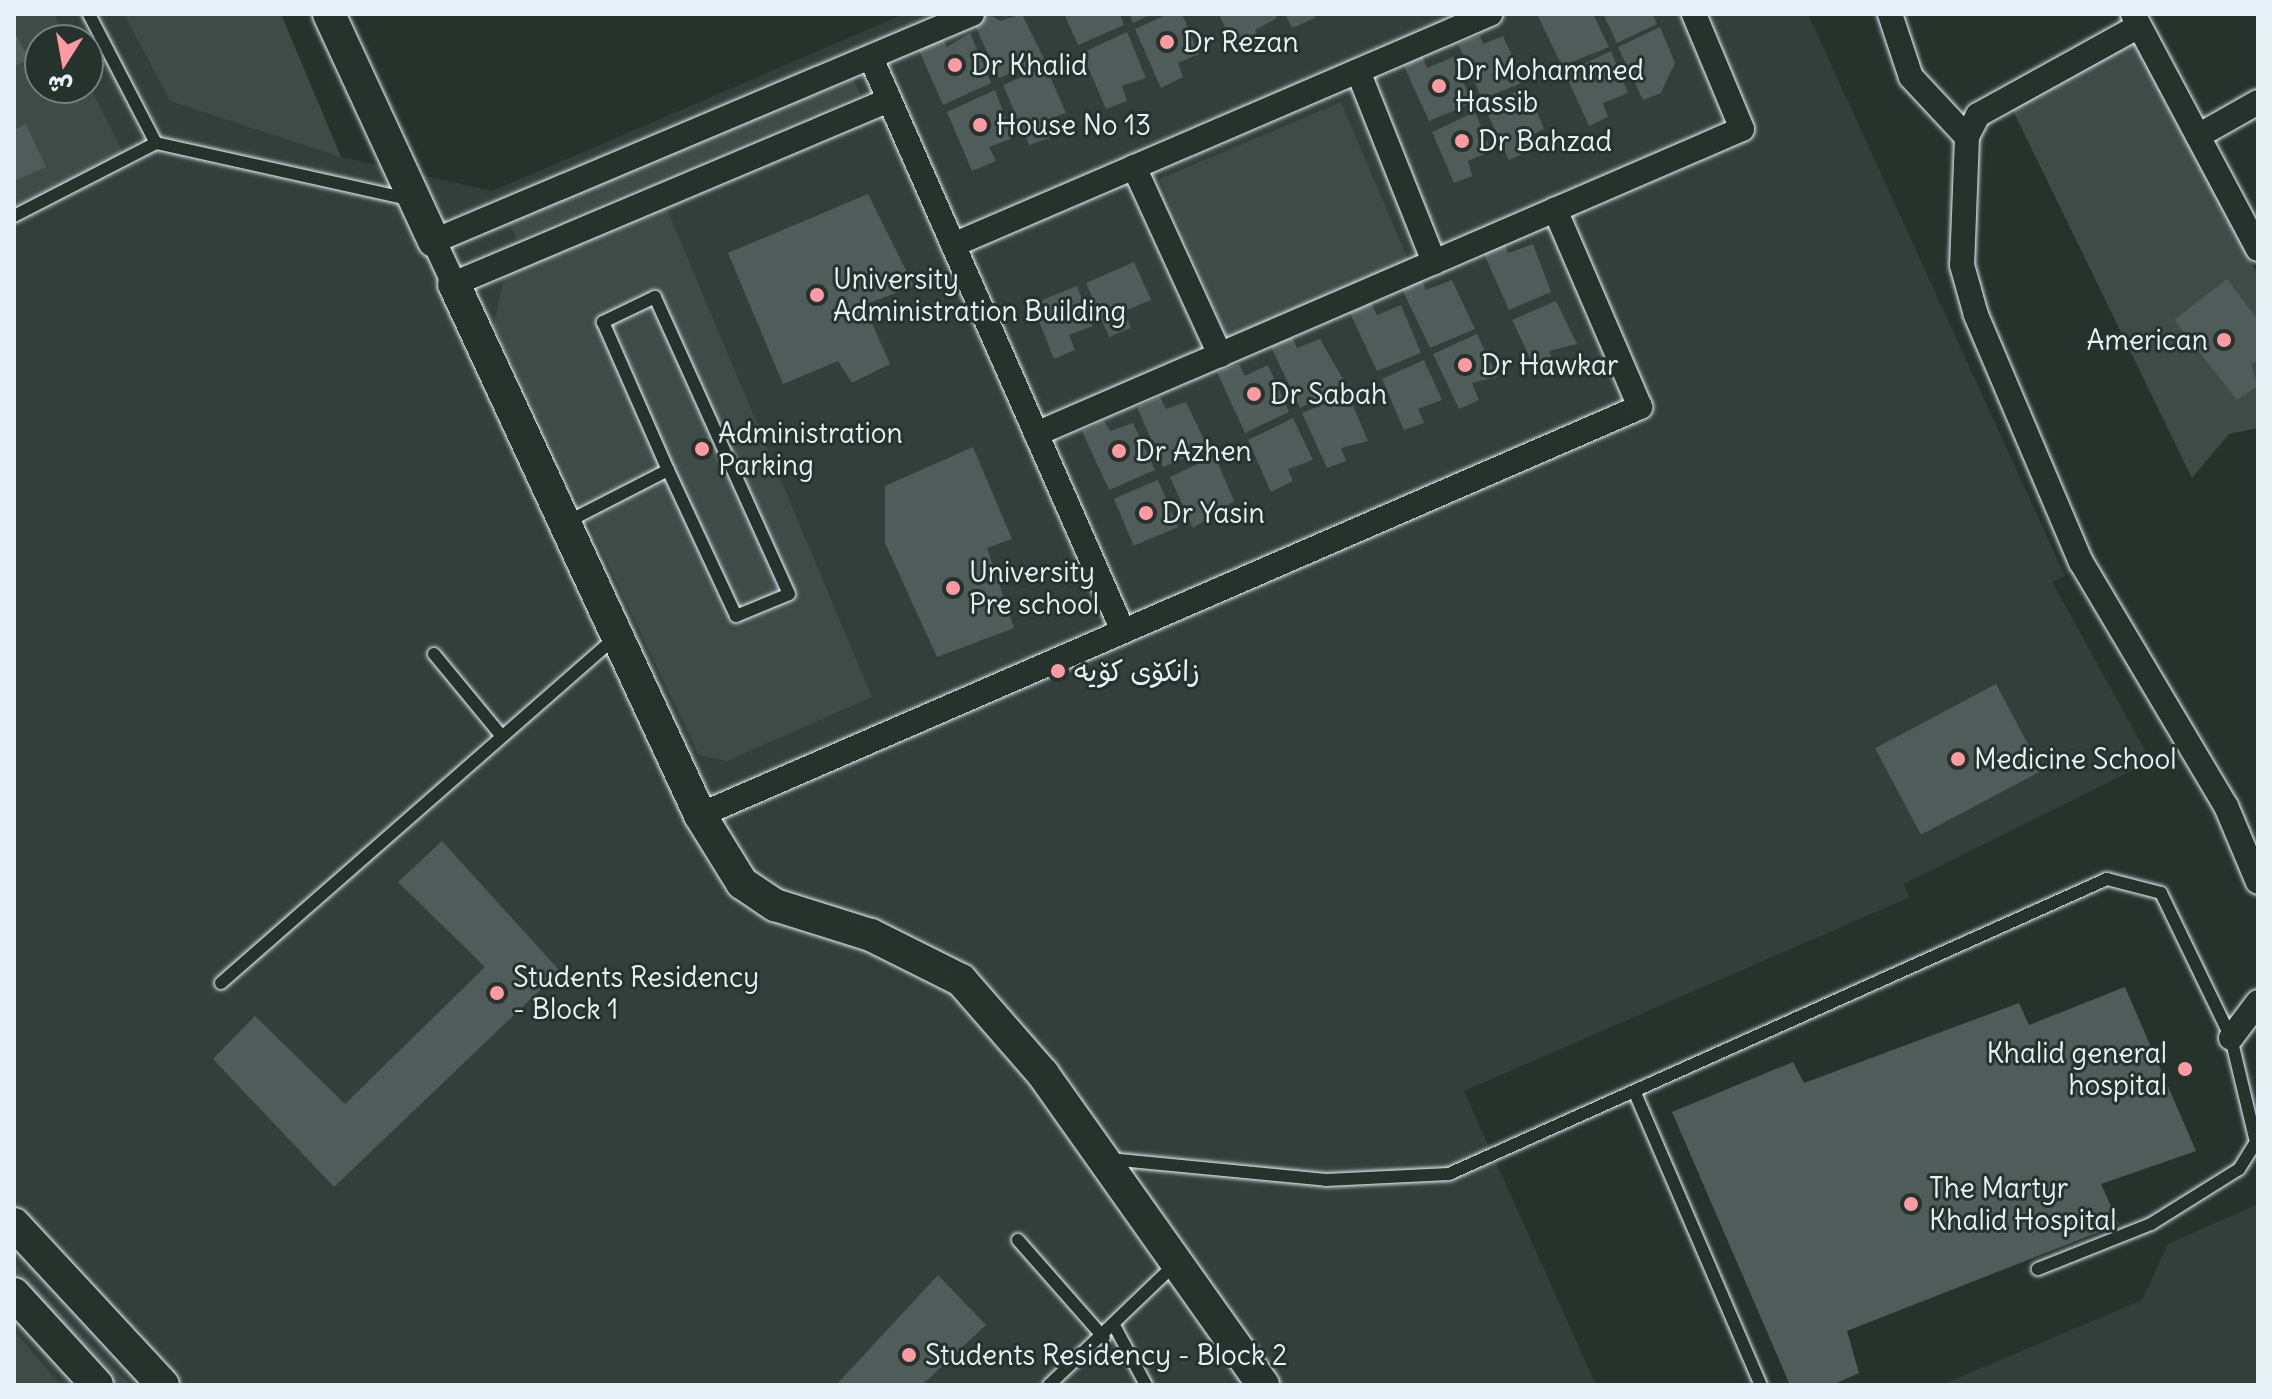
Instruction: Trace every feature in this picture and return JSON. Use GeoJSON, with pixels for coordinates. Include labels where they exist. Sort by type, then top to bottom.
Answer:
{"type":"FeatureCollection","features":[{"type":"Feature","properties":{"kind":"street"},"geometry":{"type":"LineString","coordinates":[[329,14],[562,525],[700,815],[742,883],[775,905],[871,935],[961,980],[1105,1159],[1175,1264],[1263,1385]]}},
{"type":"Feature","properties":{"kind":"street"},"geometry":{"type":"LineString","coordinates":[[434,241],[972,14]]}},
{"type":"Feature","properties":{"kind":"street"},"geometry":{"type":"LineString","coordinates":[[953,245],[1490,14]]}},
{"type":"Feature","properties":{"kind":"street"},"geometry":{"type":"LineString","coordinates":[[1036,434],[1742,129],[1694,14]]}},
{"type":"Feature","properties":{"kind":"street"},"geometry":{"type":"LineString","coordinates":[[1890,14],[1911,77],[1967,137]]}},
{"type":"Feature","properties":{"kind":"street"},"geometry":{"type":"LineString","coordinates":[[2258,249],[2136,20],[1987,107],[1967,137],[1959,240],[1976,315],[2081,562],[2210,777],[2258,882]]}},
{"type":"Feature","properties":{"kind":"street"},"geometry":{"type":"LineString","coordinates":[[871,58],[1123,631]]}},
{"type":"Feature","properties":{"kind":"street"},"geometry":{"type":"LineString","coordinates":[[1358,71],[1434,262]]}},
{"type":"Feature","properties":{"kind":"street"},"geometry":{"type":"LineString","coordinates":[[454,284],[889,100]]}},
{"type":"Feature","properties":{"kind":"street"},"geometry":{"type":"LineString","coordinates":[[2198,136],[2258,102]]}},
{"type":"Feature","properties":{"kind":"street"},"geometry":{"type":"LineString","coordinates":[[1134,167],[1220,355]]}},
{"type":"Feature","properties":{"kind":"street"},"geometry":{"type":"LineString","coordinates":[[700,815],[1640,407],[1555,210]]}},
{"type":"Feature","properties":{"kind":"street"},"geometry":{"type":"LineString","coordinates":[[2231,1038],[2258,1002]]}},
{"type":"Feature","properties":{"kind":"street"},"geometry":{"type":"LineString","coordinates":[[14,1224],[163,1385]]}},
{"type":"Feature","properties":{"kind":"street"},"geometry":{"type":"LineString","coordinates":[[14,1294],[97,1385]]}},
{"type":"Feature","properties":{"kind":"lane"},"geometry":{"type":"LineString","coordinates":[[89,14],[156,143]]}},
{"type":"Feature","properties":{"kind":"lane"},"geometry":{"type":"LineString","coordinates":[[14,216],[156,143],[415,201]]}},
{"type":"Feature","properties":{"kind":"lane"},"geometry":{"type":"LineString","coordinates":[[655,297],[789,594],[736,616],[668,470],[603,322],[655,297]]}},
{"type":"Feature","properties":{"kind":"lane"},"geometry":{"type":"LineString","coordinates":[[562,525],[668,470]]}},
{"type":"Feature","properties":{"kind":"lane"},"geometry":{"type":"LineString","coordinates":[[221,983],[500,734],[616,637]]}},
{"type":"Feature","properties":{"kind":"lane"},"geometry":{"type":"LineString","coordinates":[[434,654],[500,734]]}},
{"type":"Feature","properties":{"kind":"lane"},"geometry":{"type":"LineString","coordinates":[[1105,1159],[1326,1180],[1449,1174],[2107,879],[2161,893],[2231,1038],[2256,1142],[2239,1169],[2151,1224],[2038,1269]]}},
{"type":"Feature","properties":{"kind":"lane"},"geometry":{"type":"LineString","coordinates":[[1635,1093],[1761,1385]]}},
{"type":"Feature","properties":{"kind":"lane"},"geometry":{"type":"LineString","coordinates":[[1018,1240],[1104,1338]]}},
{"type":"Feature","properties":{"kind":"lane"},"geometry":{"type":"LineString","coordinates":[[1049,1385],[1104,1338],[1175,1264]]}},
{"type":"Feature","properties":{"kind":"lane"},"geometry":{"type":"LineString","coordinates":[[1115,1327],[1146,1385]]}},
{"type":"Feature","properties":{"kind":"shaded area","name":"زانکۆی کۆیە"},"geometry":{"type":"Polygon","coordinates":[[[14,14],[281,14],[341,157],[492,191],[904,14],[1808,14],[2065,576],[2052,582],[2151,761],[1904,884],[1910,897],[1464,1091],[1596,1385],[61,1385],[14,1330],[14,14]]]}},
{"type":"Feature","properties":{"kind":"shaded area"},"geometry":{"type":"Polygon","coordinates":[[[14,14],[54,14],[59,24],[24,24],[24,104],[99,104],[128,162],[14,222],[14,14]]]}},
{"type":"Feature","properties":{"kind":"shaded area"},"geometry":{"type":"Polygon","coordinates":[[[124,14],[281,14],[341,157],[170,101],[124,14]]]}},
{"type":"Feature","properties":{"kind":"shaded area"},"geometry":{"type":"Polygon","coordinates":[[[2127,18],[2258,275],[2258,428],[2229,434],[2192,478],[2005,94],[2127,18]]]}},
{"type":"Feature","properties":{"kind":"shaded area"},"geometry":{"type":"Polygon","coordinates":[[[853,79],[860,94],[517,239],[507,220],[853,79]]]}},
{"type":"Feature","properties":{"kind":"shaded area"},"geometry":{"type":"Polygon","coordinates":[[[1341,102],[1409,261],[1227,338],[1160,179],[1341,102]]]}},
{"type":"Feature","properties":{"kind":"shaded area"},"geometry":{"type":"Polygon","coordinates":[[[664,202],[872,697],[727,761],[699,755],[494,325],[505,271],[664,202]]]}},
{"type":"Feature","properties":{"kind":"shaded area"},"geometry":{"type":"Polygon","coordinates":[[[2258,1204],[2258,1385],[1941,1385],[2142,1300],[2168,1244],[2258,1204]]]}},
{"type":"Feature","properties":{"kind":"shaded area"},"geometry":{"type":"Polygon","coordinates":[[[14,1263],[130,1385],[101,1385],[14,1286],[14,1263]]]}},
{"type":"Feature","properties":{"kind":"shaded area"},"geometry":{"type":"Polygon","coordinates":[[[14,1330],[61,1385],[14,1385],[14,1330]]]}},
{"type":"Feature","properties":{"kind":"building"},"geometry":{"type":"Polygon","coordinates":[[[989,14],[1000,21],[1022,14],[1044,59],[999,78],[973,21],[989,14]]]}},
{"type":"Feature","properties":{"kind":"building"},"geometry":{"type":"Polygon","coordinates":[[[1064,14],[1120,14],[1124,25],[1078,45],[1064,14]]]}},
{"type":"Feature","properties":{"kind":"building"},"geometry":{"type":"Polygon","coordinates":[[[1129,14],[1152,14],[1133,23],[1129,14]]]}},
{"type":"Feature","properties":{"kind":"building","name":"Dr Rezan"},"geometry":{"type":"Polygon","coordinates":[[[1168,14],[1182,14],[1199,54],[1178,63],[1183,77],[1161,88],[1135,29],[1168,14]]]}},
{"type":"Feature","properties":{"kind":"building"},"geometry":{"type":"Polygon","coordinates":[[[1219,14],[1275,14],[1277,18],[1255,30],[1260,42],[1237,54],[1219,14]]]}},
{"type":"Feature","properties":{"kind":"building"},"geometry":{"type":"Polygon","coordinates":[[[1285,14],[1313,14],[1315,18],[1292,28],[1285,14]]]}},
{"type":"Feature","properties":{"kind":"building"},"geometry":{"type":"Polygon","coordinates":[[[1537,14],[1593,14],[1609,47],[1562,66],[1537,14]]]}},
{"type":"Feature","properties":{"kind":"building"},"geometry":{"type":"Polygon","coordinates":[[[1603,14],[1653,14],[1657,24],[1617,43],[1603,14]]]}},
{"type":"Feature","properties":{"kind":"building"},"geometry":{"type":"Polygon","coordinates":[[[1660,27],[1675,63],[1661,93],[1643,100],[1618,47],[1660,27]]]}},
{"type":"Feature","properties":{"kind":"building"},"geometry":{"type":"Polygon","coordinates":[[[14,31],[24,50],[24,61],[14,66],[14,31]]]}},
{"type":"Feature","properties":{"kind":"building"},"geometry":{"type":"Polygon","coordinates":[[[1127,32],[1146,78],[1122,86],[1127,101],[1106,109],[1082,53],[1127,32]]]}},
{"type":"Feature","properties":{"kind":"building","name":"Dr Khalid"},"geometry":{"type":"Polygon","coordinates":[[[970,33],[991,83],[943,105],[917,46],[942,37],[947,47],[970,33]]]}},
{"type":"Feature","properties":{"kind":"building"},"geometry":{"type":"Polygon","coordinates":[[[1480,35],[1483,44],[1503,36],[1524,82],[1482,99],[1458,44],[1480,35]]]}},
{"type":"Feature","properties":{"kind":"building"},"geometry":{"type":"Polygon","coordinates":[[[1611,51],[1628,93],[1603,103],[1608,117],[1589,126],[1565,73],[1611,51]]]}},
{"type":"Feature","properties":{"kind":"building","name":"Dr Mohammed Hassib"},"geometry":{"type":"Polygon","coordinates":[[[1422,56],[1427,68],[1453,57],[1472,103],[1429,121],[1404,66],[1422,56]]]}},
{"type":"Feature","properties":{"kind":"building"},"geometry":{"type":"Polygon","coordinates":[[[1046,67],[1066,113],[1042,122],[1050,138],[1029,145],[1003,85],[1046,67]]]}},
{"type":"Feature","properties":{"kind":"building"},"geometry":{"type":"Polygon","coordinates":[[[1527,87],[1544,129],[1525,138],[1529,151],[1509,160],[1484,106],[1527,87]]]}},
{"type":"Feature","properties":{"kind":"building","name":"House No 13"},"geometry":{"type":"Polygon","coordinates":[[[995,90],[1013,138],[989,147],[996,161],[972,171],[947,112],[995,90]]]}},
{"type":"Feature","properties":{"kind":"building","name":"Dr Bahzad"},"geometry":{"type":"Polygon","coordinates":[[[1475,112],[1491,151],[1468,161],[1472,176],[1454,183],[1432,132],[1475,112]]]}},
{"type":"Feature","properties":{"kind":"building"},"geometry":{"type":"Polygon","coordinates":[[[26,124],[46,167],[14,181],[14,130],[26,124]]]}},
{"type":"Feature","properties":{"kind":"building","name":"University Administration Building"},"geometry":{"type":"Polygon","coordinates":[[[868,194],[914,286],[864,305],[890,364],[852,383],[838,361],[783,384],[728,253],[868,194]]]}},
{"type":"Feature","properties":{"kind":"building"},"geometry":{"type":"Polygon","coordinates":[[[1505,243],[1508,253],[1533,244],[1551,292],[1509,310],[1483,252],[1505,243]]]}},
{"type":"Feature","properties":{"kind":"building"},"geometry":{"type":"Polygon","coordinates":[[[1134,262],[1151,300],[1124,311],[1131,328],[1109,337],[1086,283],[1134,262]]]}},
{"type":"Feature","properties":{"kind":"building","name":"American"},"geometry":{"type":"Polygon","coordinates":[[[2227,279],[2258,320],[2258,360],[2251,365],[2258,386],[2237,400],[2174,320],[2227,279]]]}},
{"type":"Feature","properties":{"kind":"building"},"geometry":{"type":"Polygon","coordinates":[[[1422,280],[1426,290],[1452,280],[1475,329],[1430,348],[1402,289],[1422,280]]]}},
{"type":"Feature","properties":{"kind":"building"},"geometry":{"type":"Polygon","coordinates":[[[1077,286],[1093,326],[1069,335],[1075,350],[1054,359],[1032,304],[1077,286]]]}},
{"type":"Feature","properties":{"kind":"building"},"geometry":{"type":"Polygon","coordinates":[[[1556,301],[1577,344],[1549,351],[1556,368],[1538,375],[1512,320],[1556,301]]]}},
{"type":"Feature","properties":{"kind":"building"},"geometry":{"type":"Polygon","coordinates":[[[1371,303],[1377,315],[1401,305],[1421,353],[1377,371],[1350,313],[1371,303]]]}},
{"type":"Feature","properties":{"kind":"building","name":"Dr Hawkar"},"geometry":{"type":"Polygon","coordinates":[[[1477,334],[1497,377],[1472,383],[1479,400],[1459,409],[1433,354],[1477,334]]]}},
{"type":"Feature","properties":{"kind":"building"},"geometry":{"type":"Polygon","coordinates":[[[1292,337],[1297,348],[1320,339],[1347,386],[1300,408],[1271,347],[1292,337]]]}},
{"type":"Feature","properties":{"kind":"building"},"geometry":{"type":"Polygon","coordinates":[[[1424,360],[1442,400],[1418,409],[1424,423],[1404,430],[1382,379],[1424,360]]]}},
{"type":"Feature","properties":{"kind":"building","name":"Dr Sabah"},"geometry":{"type":"Polygon","coordinates":[[[1239,364],[1245,376],[1268,365],[1289,412],[1245,433],[1217,372],[1239,364]]]}},
{"type":"Feature","properties":{"kind":"building"},"geometry":{"type":"Polygon","coordinates":[[[1348,394],[1368,441],[1341,448],[1346,461],[1327,468],[1302,413],[1348,394]]]}},
{"type":"Feature","properties":{"kind":"building"},"geometry":{"type":"Polygon","coordinates":[[[1160,397],[1166,409],[1186,402],[1208,448],[1163,467],[1137,407],[1160,397]]]}},
{"type":"Feature","properties":{"kind":"building"},"geometry":{"type":"Polygon","coordinates":[[[1293,418],[1313,460],[1288,469],[1293,481],[1271,492],[1248,440],[1293,418]]]}},
{"type":"Feature","properties":{"kind":"building","name":"Dr Azhen"},"geometry":{"type":"Polygon","coordinates":[[[1104,421],[1110,431],[1133,423],[1155,470],[1109,490],[1082,431],[1104,421]]]}},
{"type":"Feature","properties":{"kind":"building","name":"University Pre school"},"geometry":{"type":"Polygon","coordinates":[[[973,447],[1012,539],[987,548],[1014,628],[937,657],[885,543],[885,486],[973,447]]]}},
{"type":"Feature","properties":{"kind":"building"},"geometry":{"type":"Polygon","coordinates":[[[1215,456],[1234,501],[1193,528],[1170,477],[1215,456]]]}},
{"type":"Feature","properties":{"kind":"building","name":"Dr Yasin"},"geometry":{"type":"Polygon","coordinates":[[[1158,480],[1178,527],[1134,546],[1114,499],[1158,480]]]}},
{"type":"Feature","properties":{"kind":"building","name":"Medicine School"},"geometry":{"type":"Polygon","coordinates":[[[1996,684],[2042,771],[1921,835],[1875,748],[1996,684]]]}},
{"type":"Feature","properties":{"kind":"building","name":"Students Residency - Block 1"},"geometry":{"type":"Polygon","coordinates":[[[442,841],[560,971],[334,1187],[213,1059],[255,1016],[345,1104],[485,967],[398,882],[442,841]]]}},
{"type":"Feature","properties":{"kind":"building","name":"The Martyr Khalid Hospital"},"geometry":{"type":"Polygon","coordinates":[[[2125,987],[2196,1151],[2101,1184],[2119,1224],[1847,1331],[1859,1373],[1832,1385],[1790,1385],[1672,1112],[1793,1062],[1804,1083],[2019,1003],[2029,1025],[2125,987]]]}},
{"type":"Feature","properties":{"kind":"building","name":"Students Residency - Block 2"},"geometry":{"type":"Polygon","coordinates":[[[938,1275],[986,1325],[922,1385],[836,1385],[938,1275]]]}},
{"type":"Feature","properties":{"kind":"place","name":"Dr Rezan"},"geometry":{"type":"Point","coordinates":[1167,42]}},
{"type":"Feature","properties":{"kind":"place","name":"Dr Khalid"},"geometry":{"type":"Point","coordinates":[955,65]}},
{"type":"Feature","properties":{"kind":"place","name":"Dr Mohammed Hassib"},"geometry":{"type":"Point","coordinates":[1439,86]}},
{"type":"Feature","properties":{"kind":"place","name":"House No 13"},"geometry":{"type":"Point","coordinates":[980,125]}},
{"type":"Feature","properties":{"kind":"place","name":"Dr Bahzad"},"geometry":{"type":"Point","coordinates":[1462,141]}},
{"type":"Feature","properties":{"kind":"place","name":"University Administration Building"},"geometry":{"type":"Point","coordinates":[817,295]}},
{"type":"Feature","properties":{"kind":"place","name":"American"},"geometry":{"type":"Point","coordinates":[2224,340]}},
{"type":"Feature","properties":{"kind":"place","name":"Dr Hawkar"},"geometry":{"type":"Point","coordinates":[1465,365]}},
{"type":"Feature","properties":{"kind":"place","name":"Dr Sabah"},"geometry":{"type":"Point","coordinates":[1254,394]}},
{"type":"Feature","properties":{"kind":"place","name":"Administration Parking"},"geometry":{"type":"Point","coordinates":[702,449]}},
{"type":"Feature","properties":{"kind":"place","name":"Dr Azhen"},"geometry":{"type":"Point","coordinates":[1119,451]}},
{"type":"Feature","properties":{"kind":"place","name":"Dr Yasin"},"geometry":{"type":"Point","coordinates":[1146,513]}},
{"type":"Feature","properties":{"kind":"place","name":"University Pre school"},"geometry":{"type":"Point","coordinates":[953,588]}},
{"type":"Feature","properties":{"kind":"place","name":"زانکۆی کۆیە"},"geometry":{"type":"Point","coordinates":[1058,671]}},
{"type":"Feature","properties":{"kind":"place","name":"Medicine School"},"geometry":{"type":"Point","coordinates":[1958,759]}},
{"type":"Feature","properties":{"kind":"place","name":"Students Residency - Block 1"},"geometry":{"type":"Point","coordinates":[497,993]}},
{"type":"Feature","properties":{"kind":"place","name":"Khalid general hospital"},"geometry":{"type":"Point","coordinates":[2185,1069]}},
{"type":"Feature","properties":{"kind":"place","name":"The Martyr Khalid Hospital"},"geometry":{"type":"Point","coordinates":[1911,1204]}},
{"type":"Feature","properties":{"kind":"place","name":"Students Residency - Block 2"},"geometry":{"type":"Point","coordinates":[909,1355]}}]}
